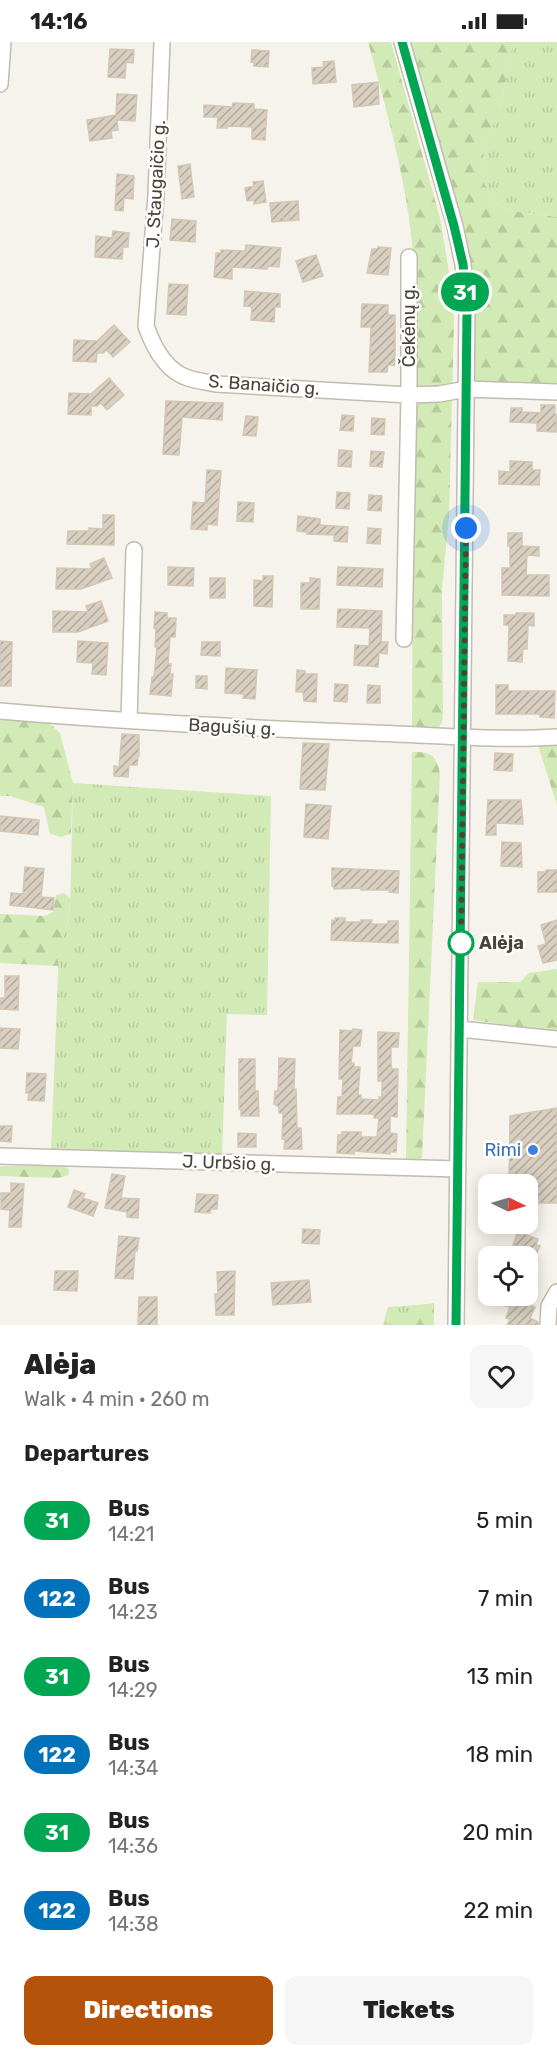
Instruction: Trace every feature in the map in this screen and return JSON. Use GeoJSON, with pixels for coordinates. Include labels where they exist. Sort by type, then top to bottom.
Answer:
{"type":"FeatureCollection","features":[{"type":"Feature","properties":{"kind":"street"},"geometry":{"type":"LineString","coordinates":[[0,84],[3,42]]}},
{"type":"Feature","properties":{"kind":"street","name":"J. Staugaičio g."},"geometry":{"type":"LineString","coordinates":[[146,326],[156,195],[162,42]]}},
{"type":"Feature","properties":{"kind":"street"},"geometry":{"type":"LineString","coordinates":[[402,42],[454,226],[463,264],[467,311],[456,1325]]}},
{"type":"Feature","properties":{"kind":"street","name":"Čekėnų g."},"geometry":{"type":"LineString","coordinates":[[408,395],[409,257]]}},
{"type":"Feature","properties":{"kind":"street","name":"S. Banaičio g."},"geometry":{"type":"LineString","coordinates":[[146,326],[152,343],[172,368],[186,378],[216,384],[408,395],[439,394],[467,389],[557,392]]}},
{"type":"Feature","properties":{"kind":"street"},"geometry":{"type":"LineString","coordinates":[[404,639],[408,395]]}},
{"type":"Feature","properties":{"kind":"street"},"geometry":{"type":"LineString","coordinates":[[129,720],[134,550]]}},
{"type":"Feature","properties":{"kind":"street","name":"Bagušių g."},"geometry":{"type":"LineString","coordinates":[[0,711],[251,728],[532,739],[557,737]]}},
{"type":"Feature","properties":{"kind":"street"},"geometry":{"type":"LineString","coordinates":[[460,1029],[557,1040]]}},
{"type":"Feature","properties":{"kind":"street","name":"J. Urbšio g."},"geometry":{"type":"LineString","coordinates":[[0,1156],[459,1169]]}},
{"type":"Feature","properties":{"kind":"street"},"geometry":{"type":"LineString","coordinates":[[548,1325],[549,1306],[557,1292]]}},
{"type":"Feature","properties":{"kind":"green space"},"geometry":{"type":"Polygon","coordinates":[[[368,42],[391,42],[440,218],[454,320],[449,517],[442,589],[443,713],[442,723],[438,728],[412,730],[414,268],[403,183],[368,42]]]}},
{"type":"Feature","properties":{"kind":"green space"},"geometry":{"type":"Polygon","coordinates":[[[409,42],[513,42],[502,101],[484,150],[482,171],[484,183],[495,203],[511,211],[557,217],[557,386],[475,384],[473,296],[409,42]]]}},
{"type":"Feature","properties":{"kind":"green space"},"geometry":{"type":"Polygon","coordinates":[[[513,42],[557,42],[557,217],[511,211],[495,203],[484,183],[482,171],[484,150],[502,101],[513,42]]]}},
{"type":"Feature","properties":{"kind":"green space"},"geometry":{"type":"Polygon","coordinates":[[[0,716],[47,721],[60,733],[73,783],[71,834],[61,837],[50,834],[44,807],[10,796],[0,796],[0,716]]]}},
{"type":"Feature","properties":{"kind":"green space"},"geometry":{"type":"Polygon","coordinates":[[[557,741],[557,805],[539,743],[557,741]]]}},
{"type":"Feature","properties":{"kind":"green space"},"geometry":{"type":"Polygon","coordinates":[[[412,752],[432,756],[437,762],[440,774],[422,1158],[418,1163],[406,1159],[412,752]]]}},
{"type":"Feature","properties":{"kind":"green space"},"geometry":{"type":"Polygon","coordinates":[[[73,783],[271,796],[267,1015],[227,1014],[222,1157],[51,1152],[59,949],[70,909],[73,783]]]}},
{"type":"Feature","properties":{"kind":"green space"},"geometry":{"type":"Polygon","coordinates":[[[64,893],[70,898],[70,907],[58,966],[0,963],[0,914],[45,916],[53,912],[56,895],[64,893]]]}},
{"type":"Feature","properties":{"kind":"green space"},"geometry":{"type":"Polygon","coordinates":[[[557,969],[557,1032],[473,1020],[478,982],[520,982],[529,973],[557,969]]]}},
{"type":"Feature","properties":{"kind":"green space"},"geometry":{"type":"Polygon","coordinates":[[[0,1166],[65,1166],[69,1170],[68,1175],[59,1178],[0,1176],[0,1166]]]}},
{"type":"Feature","properties":{"kind":"green space"},"geometry":{"type":"Polygon","coordinates":[[[434,1303],[434,1325],[417,1325],[418,1305],[434,1303]]]}},
{"type":"Feature","properties":{"kind":"green space"},"geometry":{"type":"Polygon","coordinates":[[[418,1305],[417,1325],[383,1325],[388,1307],[418,1305]]]}},
{"type":"Feature","properties":{"kind":"building"},"geometry":{"type":"Polygon","coordinates":[[[110,49],[134,50],[133,63],[126,62],[125,78],[108,77],[110,49]]]}},
{"type":"Feature","properties":{"kind":"building"},"geometry":{"type":"Polygon","coordinates":[[[252,50],[269,51],[268,67],[254,66],[254,62],[251,62],[252,50]]]}},
{"type":"Feature","properties":{"kind":"building"},"geometry":{"type":"Polygon","coordinates":[[[334,61],[336,82],[313,84],[312,68],[324,67],[323,62],[334,61]]]}},
{"type":"Feature","properties":{"kind":"building"},"geometry":{"type":"Polygon","coordinates":[[[378,82],[379,104],[354,107],[352,85],[378,82]]]}},
{"type":"Feature","properties":{"kind":"building"},"geometry":{"type":"Polygon","coordinates":[[[117,94],[137,95],[135,121],[117,120],[118,130],[111,131],[112,138],[90,141],[87,120],[116,115],[117,94]]]}},
{"type":"Feature","properties":{"kind":"building"},"geometry":{"type":"Polygon","coordinates":[[[233,103],[254,104],[254,109],[267,110],[265,140],[252,139],[252,127],[217,128],[218,117],[204,117],[204,105],[232,107],[233,103]]]}},
{"type":"Feature","properties":{"kind":"building"},"geometry":{"type":"Polygon","coordinates":[[[190,164],[194,197],[182,199],[178,166],[190,164]]]}},
{"type":"Feature","properties":{"kind":"building"},"geometry":{"type":"Polygon","coordinates":[[[117,174],[134,176],[133,199],[124,198],[123,211],[115,210],[117,174]]]}},
{"type":"Feature","properties":{"kind":"building"},"geometry":{"type":"Polygon","coordinates":[[[263,181],[266,202],[254,204],[254,200],[247,201],[245,188],[254,186],[253,182],[263,181]]]}},
{"type":"Feature","properties":{"kind":"building"},"geometry":{"type":"Polygon","coordinates":[[[298,201],[299,220],[284,221],[283,216],[283,221],[272,222],[270,203],[298,201]]]}},
{"type":"Feature","properties":{"kind":"building"},"geometry":{"type":"Polygon","coordinates":[[[172,219],[196,221],[195,242],[170,240],[172,219]]]}},
{"type":"Feature","properties":{"kind":"building"},"geometry":{"type":"Polygon","coordinates":[[[113,231],[129,233],[128,247],[123,247],[122,259],[95,257],[96,236],[112,238],[113,231]]]}},
{"type":"Feature","properties":{"kind":"building"},"geometry":{"type":"Polygon","coordinates":[[[246,245],[281,248],[279,267],[268,266],[267,269],[232,267],[232,279],[214,277],[216,253],[221,253],[221,250],[245,251],[246,245]]]}},
{"type":"Feature","properties":{"kind":"building"},"geometry":{"type":"Polygon","coordinates":[[[391,248],[388,275],[367,273],[372,249],[391,248]]]}},
{"type":"Feature","properties":{"kind":"building"},"geometry":{"type":"Polygon","coordinates":[[[316,255],[323,276],[303,282],[296,261],[316,255]]]}},
{"type":"Feature","properties":{"kind":"building"},"geometry":{"type":"Polygon","coordinates":[[[169,284],[188,285],[186,315],[167,314],[169,284]]]}},
{"type":"Feature","properties":{"kind":"building"},"geometry":{"type":"Polygon","coordinates":[[[245,291],[280,294],[280,307],[275,307],[274,322],[251,320],[252,307],[244,306],[245,291]]]}},
{"type":"Feature","properties":{"kind":"building"},"geometry":{"type":"Polygon","coordinates":[[[362,304],[388,305],[388,315],[395,315],[395,365],[388,365],[387,372],[369,372],[371,327],[361,327],[362,304]]]}},
{"type":"Feature","properties":{"kind":"building"},"geometry":{"type":"Polygon","coordinates":[[[114,325],[130,342],[113,357],[107,350],[97,353],[96,362],[73,361],[74,340],[97,341],[114,325]]]}},
{"type":"Feature","properties":{"kind":"building"},"geometry":{"type":"Polygon","coordinates":[[[109,378],[124,395],[107,410],[101,403],[91,406],[91,415],[68,414],[69,393],[91,394],[109,378]]]}},
{"type":"Feature","properties":{"kind":"building"},"geometry":{"type":"Polygon","coordinates":[[[166,401],[223,403],[222,420],[182,417],[179,455],[163,454],[166,401]]]}},
{"type":"Feature","properties":{"kind":"building"},"geometry":{"type":"Polygon","coordinates":[[[541,405],[555,405],[556,432],[537,431],[537,423],[510,422],[511,408],[522,408],[522,412],[541,413],[541,405]]]}},
{"type":"Feature","properties":{"kind":"building"},"geometry":{"type":"Polygon","coordinates":[[[342,415],[354,416],[353,431],[340,430],[342,415]]]}},
{"type":"Feature","properties":{"kind":"building"},"geometry":{"type":"Polygon","coordinates":[[[246,416],[258,417],[256,436],[243,435],[246,416]]]}},
{"type":"Feature","properties":{"kind":"building"},"geometry":{"type":"Polygon","coordinates":[[[372,418],[385,419],[384,435],[371,434],[372,418]]]}},
{"type":"Feature","properties":{"kind":"building"},"geometry":{"type":"Polygon","coordinates":[[[339,450],[352,451],[351,467],[338,466],[339,450]]]}},
{"type":"Feature","properties":{"kind":"building"},"geometry":{"type":"Polygon","coordinates":[[[371,451],[384,452],[382,467],[370,466],[371,451]]]}},
{"type":"Feature","properties":{"kind":"building"},"geometry":{"type":"Polygon","coordinates":[[[510,461],[532,462],[532,470],[540,470],[539,485],[499,484],[499,471],[510,472],[510,461]]]}},
{"type":"Feature","properties":{"kind":"building"},"geometry":{"type":"Polygon","coordinates":[[[207,470],[221,471],[217,525],[207,524],[207,530],[191,529],[193,502],[205,503],[207,470]]]}},
{"type":"Feature","properties":{"kind":"building"},"geometry":{"type":"Polygon","coordinates":[[[337,492],[350,493],[349,509],[336,508],[337,492]]]}},
{"type":"Feature","properties":{"kind":"building"},"geometry":{"type":"Polygon","coordinates":[[[369,495],[382,496],[381,511],[368,510],[369,495]]]}},
{"type":"Feature","properties":{"kind":"building"},"geometry":{"type":"Polygon","coordinates":[[[238,502],[254,503],[253,522],[237,521],[238,502]]]}},
{"type":"Feature","properties":{"kind":"building"},"geometry":{"type":"Polygon","coordinates":[[[103,515],[114,515],[114,545],[67,544],[68,531],[103,529],[103,515]]]}},
{"type":"Feature","properties":{"kind":"building"},"geometry":{"type":"Polygon","coordinates":[[[298,516],[320,519],[320,525],[348,527],[347,542],[334,541],[334,535],[307,534],[307,532],[297,531],[298,516]]]}},
{"type":"Feature","properties":{"kind":"building"},"geometry":{"type":"Polygon","coordinates":[[[368,528],[381,529],[380,544],[367,543],[368,528]]]}},
{"type":"Feature","properties":{"kind":"building"},"geometry":{"type":"Polygon","coordinates":[[[508,533],[522,533],[522,546],[539,547],[539,556],[527,555],[526,575],[549,575],[549,596],[502,595],[502,568],[510,568],[508,533]]]}},
{"type":"Feature","properties":{"kind":"building"},"geometry":{"type":"Polygon","coordinates":[[[104,558],[112,578],[81,589],[56,589],[57,568],[92,569],[90,564],[104,558]]]}},
{"type":"Feature","properties":{"kind":"building"},"geometry":{"type":"Polygon","coordinates":[[[168,567],[194,568],[193,586],[168,585],[168,567]]]}},
{"type":"Feature","properties":{"kind":"building"},"geometry":{"type":"Polygon","coordinates":[[[338,567],[383,569],[382,587],[337,585],[338,567]]]}},
{"type":"Feature","properties":{"kind":"building"},"geometry":{"type":"Polygon","coordinates":[[[263,576],[273,576],[272,607],[254,606],[254,580],[263,581],[263,576]]]}},
{"type":"Feature","properties":{"kind":"building"},"geometry":{"type":"Polygon","coordinates":[[[210,578],[225,578],[225,598],[210,598],[210,578]]]}},
{"type":"Feature","properties":{"kind":"building"},"geometry":{"type":"Polygon","coordinates":[[[310,578],[320,579],[319,609],[301,609],[301,583],[310,583],[310,578]]]}},
{"type":"Feature","properties":{"kind":"building"},"geometry":{"type":"Polygon","coordinates":[[[101,601],[108,621],[78,632],[53,632],[53,611],[88,612],[86,606],[101,601]]]}},
{"type":"Feature","properties":{"kind":"building"},"geometry":{"type":"Polygon","coordinates":[[[338,609],[382,611],[381,642],[388,642],[387,654],[379,653],[378,667],[354,665],[355,645],[369,646],[370,628],[337,627],[338,609]]]}},
{"type":"Feature","properties":{"kind":"building"},"geometry":{"type":"Polygon","coordinates":[[[155,612],[167,613],[167,618],[176,618],[175,637],[170,637],[168,664],[171,664],[170,674],[173,674],[171,696],[150,694],[157,647],[155,647],[155,612]]]}},
{"type":"Feature","properties":{"kind":"building"},"geometry":{"type":"Polygon","coordinates":[[[516,613],[534,613],[534,626],[528,625],[527,649],[523,649],[522,662],[508,661],[509,625],[504,625],[504,615],[516,615],[516,613]]]}},
{"type":"Feature","properties":{"kind":"building"},"geometry":{"type":"Polygon","coordinates":[[[0,641],[12,642],[11,686],[0,686],[0,641]]]}},
{"type":"Feature","properties":{"kind":"building"},"geometry":{"type":"Polygon","coordinates":[[[78,641],[108,643],[106,675],[92,674],[93,663],[77,662],[78,641]]]}},
{"type":"Feature","properties":{"kind":"building"},"geometry":{"type":"Polygon","coordinates":[[[202,642],[220,642],[220,656],[201,655],[202,642]]]}},
{"type":"Feature","properties":{"kind":"building"},"geometry":{"type":"Polygon","coordinates":[[[226,668],[257,670],[255,699],[243,698],[244,694],[225,693],[226,668]]]}},
{"type":"Feature","properties":{"kind":"building"},"geometry":{"type":"Polygon","coordinates":[[[297,670],[305,671],[305,674],[317,674],[316,702],[304,701],[303,692],[296,692],[297,670]]]}},
{"type":"Feature","properties":{"kind":"building"},"geometry":{"type":"Polygon","coordinates":[[[196,676],[207,676],[207,689],[196,688],[196,676]]]}},
{"type":"Feature","properties":{"kind":"building"},"geometry":{"type":"Polygon","coordinates":[[[335,684],[348,685],[347,702],[334,701],[335,684]]]}},
{"type":"Feature","properties":{"kind":"building"},"geometry":{"type":"Polygon","coordinates":[[[368,685],[380,686],[380,703],[367,703],[368,685]]]}},
{"type":"Feature","properties":{"kind":"building"},"geometry":{"type":"Polygon","coordinates":[[[496,685],[508,685],[508,691],[555,691],[554,718],[540,717],[540,714],[496,714],[496,685]]]}},
{"type":"Feature","properties":{"kind":"building"},"geometry":{"type":"Polygon","coordinates":[[[122,734],[139,735],[137,765],[129,765],[128,777],[114,776],[114,766],[119,767],[122,734]]]}},
{"type":"Feature","properties":{"kind":"building"},"geometry":{"type":"Polygon","coordinates":[[[303,743],[329,744],[325,790],[300,789],[303,743]]]}},
{"type":"Feature","properties":{"kind":"building"},"geometry":{"type":"Polygon","coordinates":[[[495,753],[513,754],[512,771],[494,770],[495,753]]]}},
{"type":"Feature","properties":{"kind":"building"},"geometry":{"type":"Polygon","coordinates":[[[488,800],[521,800],[523,824],[496,823],[496,835],[486,835],[488,800]]]}},
{"type":"Feature","properties":{"kind":"building"},"geometry":{"type":"Polygon","coordinates":[[[306,804],[331,806],[328,839],[304,837],[306,804]]]}},
{"type":"Feature","properties":{"kind":"building"},"geometry":{"type":"Polygon","coordinates":[[[0,816],[39,820],[38,835],[0,831],[0,816]]]}},
{"type":"Feature","properties":{"kind":"building"},"geometry":{"type":"Polygon","coordinates":[[[502,842],[521,843],[522,867],[501,866],[502,842]]]}},
{"type":"Feature","properties":{"kind":"building"},"geometry":{"type":"Polygon","coordinates":[[[25,867],[44,869],[41,897],[54,898],[53,910],[10,905],[11,893],[23,894],[25,867]]]}},
{"type":"Feature","properties":{"kind":"building"},"geometry":{"type":"Polygon","coordinates":[[[332,868],[399,871],[398,893],[389,892],[389,890],[361,890],[361,888],[334,889],[332,868]]]}},
{"type":"Feature","properties":{"kind":"building"},"geometry":{"type":"Polygon","coordinates":[[[546,870],[557,870],[557,892],[538,892],[538,872],[546,872],[546,870]]]}},
{"type":"Feature","properties":{"kind":"building"},"geometry":{"type":"Polygon","coordinates":[[[335,918],[345,918],[345,922],[372,920],[371,924],[388,924],[388,921],[398,921],[398,943],[331,940],[332,920],[335,921],[335,918]]]}},
{"type":"Feature","properties":{"kind":"building"},"geometry":{"type":"Polygon","coordinates":[[[557,920],[557,960],[543,963],[538,946],[546,944],[541,925],[557,920]]]}},
{"type":"Feature","properties":{"kind":"building"},"geometry":{"type":"Polygon","coordinates":[[[5,976],[19,976],[18,1010],[0,1009],[0,998],[5,998],[5,976]]]}},
{"type":"Feature","properties":{"kind":"building"},"geometry":{"type":"Polygon","coordinates":[[[0,1028],[20,1029],[18,1049],[0,1048],[0,1028]]]}},
{"type":"Feature","properties":{"kind":"building"},"geometry":{"type":"Polygon","coordinates":[[[353,1029],[362,1030],[360,1046],[353,1046],[351,1063],[354,1063],[354,1067],[360,1067],[358,1095],[361,1095],[361,1099],[379,1100],[379,1097],[382,1097],[382,1081],[378,1081],[378,1032],[399,1033],[398,1047],[391,1047],[392,1069],[398,1069],[397,1117],[390,1116],[390,1133],[397,1134],[396,1152],[390,1152],[390,1154],[354,1151],[354,1154],[337,1153],[338,1135],[342,1135],[342,1132],[361,1132],[361,1137],[377,1137],[379,1118],[374,1118],[374,1114],[337,1114],[338,1097],[342,1097],[343,1079],[339,1079],[340,1030],[353,1031],[353,1029]]]}},
{"type":"Feature","properties":{"kind":"building"},"geometry":{"type":"Polygon","coordinates":[[[279,1058],[295,1059],[294,1089],[296,1089],[297,1128],[301,1128],[302,1149],[284,1149],[283,1113],[279,1113],[279,1107],[274,1104],[275,1091],[278,1091],[279,1058]]]}},
{"type":"Feature","properties":{"kind":"building"},"geometry":{"type":"Polygon","coordinates":[[[239,1059],[255,1059],[255,1091],[258,1091],[259,1116],[241,1116],[239,1059]]]}},
{"type":"Feature","properties":{"kind":"building"},"geometry":{"type":"Polygon","coordinates":[[[27,1073],[46,1074],[44,1101],[28,1100],[27,1073]]]}},
{"type":"Feature","properties":{"kind":"building","name":"Rimi"},"geometry":{"type":"Polygon","coordinates":[[[557,1108],[557,1203],[538,1203],[538,1174],[509,1174],[510,1116],[557,1108]]]}},
{"type":"Feature","properties":{"kind":"building"},"geometry":{"type":"Polygon","coordinates":[[[0,1126],[12,1126],[11,1142],[0,1141],[0,1126]]]}},
{"type":"Feature","properties":{"kind":"building"},"geometry":{"type":"Polygon","coordinates":[[[238,1133],[256,1134],[256,1147],[238,1147],[238,1133]]]}},
{"type":"Feature","properties":{"kind":"building"},"geometry":{"type":"Polygon","coordinates":[[[112,1174],[125,1176],[121,1198],[139,1199],[138,1218],[127,1217],[127,1212],[105,1208],[112,1174]]]}},
{"type":"Feature","properties":{"kind":"building"},"geometry":{"type":"Polygon","coordinates":[[[11,1183],[24,1184],[21,1227],[9,1227],[10,1210],[1,1209],[1,1193],[11,1193],[11,1183]]]}},
{"type":"Feature","properties":{"kind":"building"},"geometry":{"type":"Polygon","coordinates":[[[74,1190],[85,1194],[83,1198],[98,1203],[93,1216],[68,1207],[74,1190]]]}},
{"type":"Feature","properties":{"kind":"building"},"geometry":{"type":"Polygon","coordinates":[[[197,1194],[218,1195],[217,1209],[211,1209],[210,1213],[195,1212],[197,1194]]]}},
{"type":"Feature","properties":{"kind":"building"},"geometry":{"type":"Polygon","coordinates":[[[303,1229],[320,1230],[319,1244],[302,1243],[303,1229]]]}},
{"type":"Feature","properties":{"kind":"building"},"geometry":{"type":"Polygon","coordinates":[[[517,1234],[523,1236],[524,1234],[538,1239],[536,1245],[540,1246],[538,1250],[538,1246],[513,1245],[517,1234]]]}},
{"type":"Feature","properties":{"kind":"building"},"geometry":{"type":"Polygon","coordinates":[[[119,1236],[139,1238],[137,1251],[135,1251],[133,1279],[115,1278],[119,1236]]]}},
{"type":"Feature","properties":{"kind":"building"},"geometry":{"type":"Polygon","coordinates":[[[55,1271],[78,1271],[77,1291],[54,1290],[55,1271]]]}},
{"type":"Feature","properties":{"kind":"building"},"geometry":{"type":"Polygon","coordinates":[[[235,1271],[234,1315],[216,1315],[217,1272],[235,1271]]]}},
{"type":"Feature","properties":{"kind":"building"},"geometry":{"type":"Polygon","coordinates":[[[309,1280],[311,1302],[273,1305],[271,1283],[309,1280]]]}},
{"type":"Feature","properties":{"kind":"building"},"geometry":{"type":"Polygon","coordinates":[[[139,1297],[157,1297],[157,1325],[138,1325],[139,1297]]]}},
{"type":"Feature","properties":{"kind":"building"},"geometry":{"type":"Polygon","coordinates":[[[506,1306],[535,1307],[530,1318],[538,1322],[538,1325],[507,1325],[510,1319],[506,1318],[510,1307],[506,1306]]]}},
{"type":"Feature","properties":{"kind":"bus line","name":"31"},"geometry":{"type":"LineString","coordinates":[[402,42],[454,226],[463,264],[467,311],[456,1325]]}},
{"type":"Feature","properties":{"kind":"place","name":"Alėja"},"geometry":{"type":"Point","coordinates":[461,943]}},
{"type":"Feature","properties":{"kind":"place","name":"Rimi"},"geometry":{"type":"Point","coordinates":[533,1150]}},
{"type":"Feature","properties":{"kind":"route"},"geometry":{"type":"LineString","coordinates":[[461,943],[466,528]]}}]}
